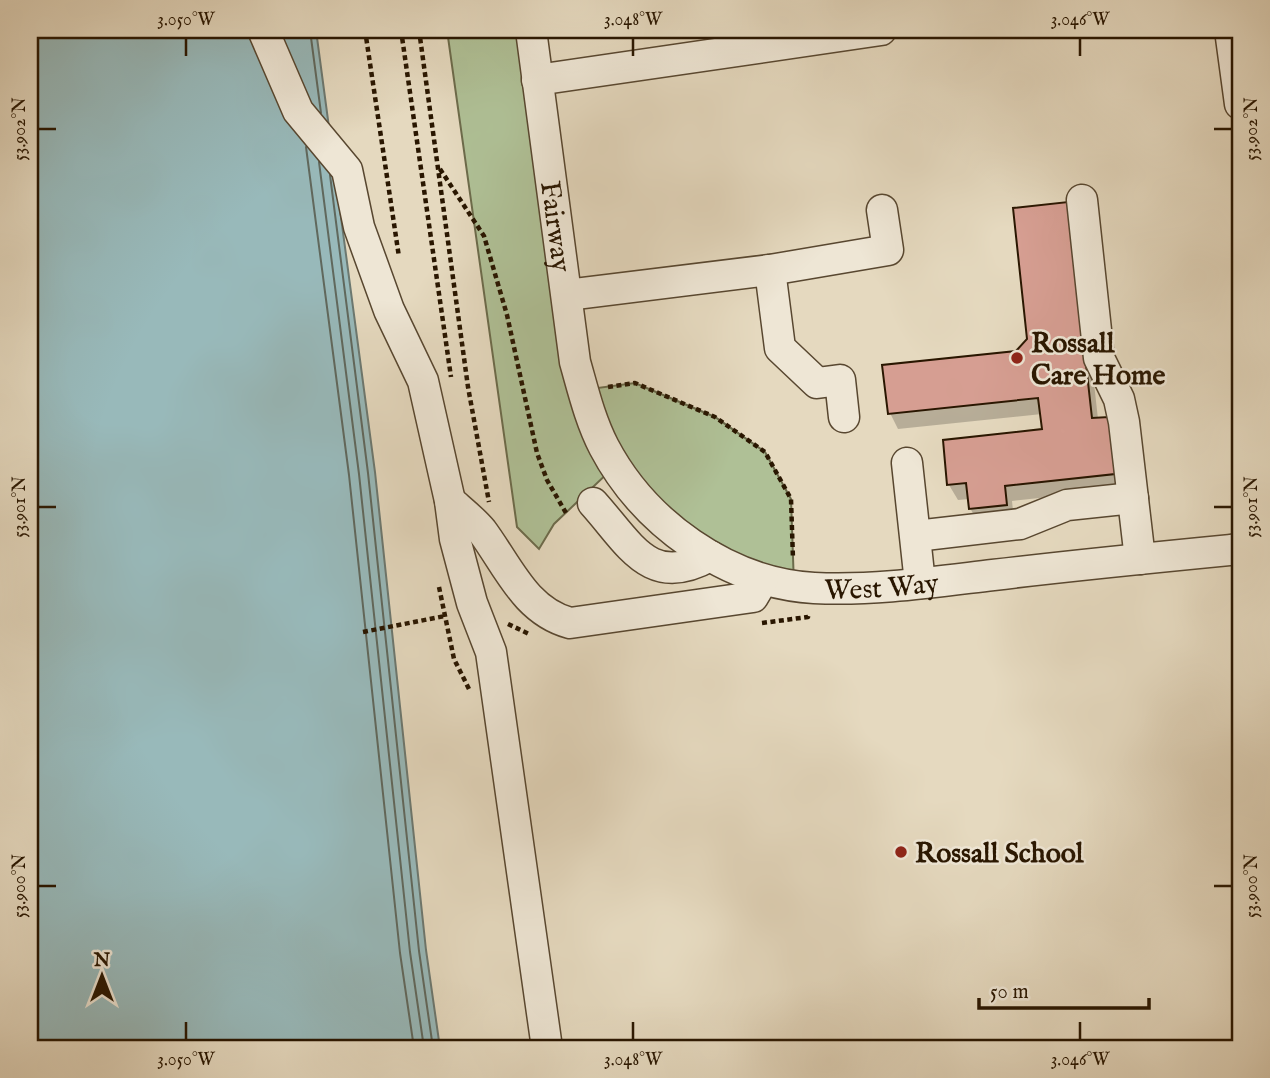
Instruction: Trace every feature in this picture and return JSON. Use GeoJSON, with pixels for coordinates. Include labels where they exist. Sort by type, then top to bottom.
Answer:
{"type":"FeatureCollection","features":[{"type":"Feature","properties":{"kind":"street"},"geometry":{"type":"LineString","coordinates":[[263,30],[298,111],[334,158],[347,170],[363,239],[389,310],[423,381],[450,500],[455,540],[472,603],[491,652],[547,1048]]}},
{"type":"Feature","properties":{"kind":"street","name":"Fairway"},"geometry":{"type":"LineString","coordinates":[[531,30],[575,362],[593,421]]}},
{"type":"Feature","properties":{"kind":"street"},"geometry":{"type":"LineString","coordinates":[[537,80],[791,36],[881,30]]}},
{"type":"Feature","properties":{"kind":"street"},"geometry":{"type":"LineString","coordinates":[[1230,30],[1240,104]]}},
{"type":"Feature","properties":{"kind":"street"},"geometry":{"type":"LineString","coordinates":[[1082,200],[1099,358],[1119,400],[1140,559]]}},
{"type":"Feature","properties":{"kind":"street"},"geometry":{"type":"LineString","coordinates":[[567,295],[770,270],[902,248],[882,209]]}},
{"type":"Feature","properties":{"kind":"street"},"geometry":{"type":"LineString","coordinates":[[770,270],[780,348],[817,383],[840,380],[844,416]]}},
{"type":"Feature","properties":{"kind":"street","name":"West Way"},"geometry":{"type":"LineString","coordinates":[[593,421],[604,446],[629,486],[652,512],[710,556],[763,580],[794,586],[857,589],[1240,549]]}},
{"type":"Feature","properties":{"kind":"street"},"geometry":{"type":"LineString","coordinates":[[907,463],[920,583]]}},
{"type":"Feature","properties":{"kind":"street"},"geometry":{"type":"LineString","coordinates":[[916,536],[1020,524],[1067,505],[1133,498]]}},
{"type":"Feature","properties":{"kind":"street"},"geometry":{"type":"LineString","coordinates":[[450,500],[480,529],[532,603],[552,619],[570,624],[753,597],[763,580]]}},
{"type":"Feature","properties":{"kind":"street"},"geometry":{"type":"LineString","coordinates":[[580,508],[647,563],[665,569],[693,565],[710,556]]}},
{"type":"Feature","properties":{"kind":"path"},"geometry":{"type":"LineString","coordinates":[[365,30],[401,269]]}},
{"type":"Feature","properties":{"kind":"path"},"geometry":{"type":"LineString","coordinates":[[401,30],[451,378]]}},
{"type":"Feature","properties":{"kind":"path"},"geometry":{"type":"LineString","coordinates":[[419,30],[468,387],[491,509]]}},
{"type":"Feature","properties":{"kind":"path"},"geometry":{"type":"LineString","coordinates":[[439,167],[484,236],[508,315],[537,453],[547,480],[580,508]]}},
{"type":"Feature","properties":{"kind":"path"},"geometry":{"type":"LineString","coordinates":[[583,390],[635,383],[715,416],[765,452],[791,499],[794,586]]}},
{"type":"Feature","properties":{"kind":"path"},"geometry":{"type":"LineString","coordinates":[[438,578],[454,659],[474,699]]}},
{"type":"Feature","properties":{"kind":"green space"},"geometry":{"type":"Polygon","coordinates":[[[447,30],[531,30],[583,390],[635,383],[715,417],[765,452],[791,499],[794,586],[737,570],[615,466],[554,524],[539,549],[517,527],[447,30]]]}},
{"type":"Feature","properties":{"kind":"water"},"geometry":{"type":"Polygon","coordinates":[[[30,30],[316,30],[375,472],[426,950],[440,1048],[30,1048],[30,30]]]}},
{"type":"Feature","properties":{"kind":"building","name":"Rossall Care Home"},"geometry":{"type":"Polygon","coordinates":[[[1068,202],[1092,418],[1109,417],[1115,474],[1005,486],[1007,505],[969,509],[966,483],[947,485],[943,440],[1042,429],[1038,398],[888,414],[882,365],[1016,351],[1027,339],[1013,208],[1068,202]]]}},
{"type":"Feature","properties":{"kind":"place","name":"Rossall Care Home"},"geometry":{"type":"Point","coordinates":[1017,358]}},
{"type":"Feature","properties":{"kind":"place","name":"Rossall School"},"geometry":{"type":"Point","coordinates":[901,852]}}]}
